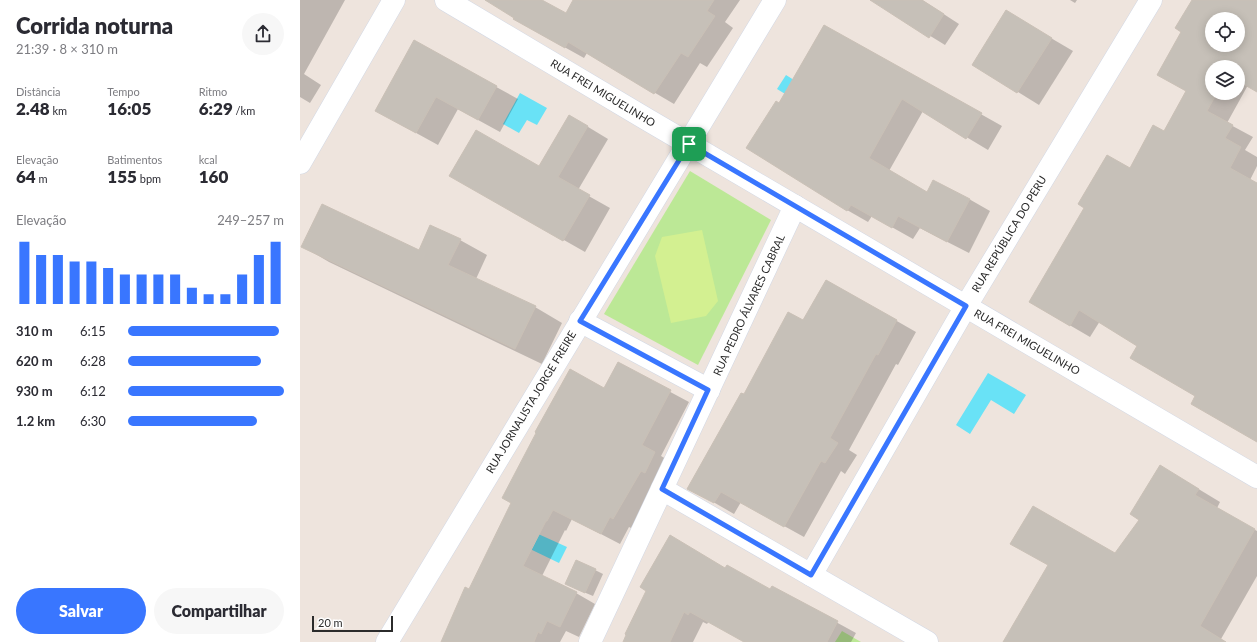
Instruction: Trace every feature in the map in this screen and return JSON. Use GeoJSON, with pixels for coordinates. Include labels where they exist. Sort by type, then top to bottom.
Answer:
{"type":"FeatureCollection","features":[{"type":"Feature","properties":{"kind":"street"},"geometry":{"type":"LineString","coordinates":[[300,163],[394,0]]}},
{"type":"Feature","properties":{"kind":"street","name":"RUA FREI MIGUELINHO"},"geometry":{"type":"LineString","coordinates":[[446,0],[1257,477]]}},
{"type":"Feature","properties":{"kind":"street","name":"RUA JORNALISTA JORGE FREIRE"},"geometry":{"type":"LineString","coordinates":[[387,642],[775,0]]}},
{"type":"Feature","properties":{"kind":"street","name":"RUA REPÚBLICA DO PERU"},"geometry":{"type":"LineString","coordinates":[[811,575],[966,306],[1151,0]]}},
{"type":"Feature","properties":{"kind":"street","name":"RUA PEDRO ÁLVARES CABRAL"},"geometry":{"type":"LineString","coordinates":[[590,642],[795,206]]}},
{"type":"Feature","properties":{"kind":"street"},"geometry":{"type":"LineString","coordinates":[[580,321],[708,390]]}},
{"type":"Feature","properties":{"kind":"street"},"geometry":{"type":"LineString","coordinates":[[662,489],[927,642]]}},
{"type":"Feature","properties":{"kind":"green space"},"geometry":{"type":"Polygon","coordinates":[[[690,171],[771,220],[698,365],[604,314],[690,171]]]}},
{"type":"Feature","properties":{"kind":"green space"},"geometry":{"type":"Polygon","coordinates":[[[702,230],[718,301],[706,316],[671,323],[655,256],[662,237],[702,230]]]}},
{"type":"Feature","properties":{"kind":"green space"},"geometry":{"type":"Polygon","coordinates":[[[842,631],[861,642],[835,642],[842,631]]]}},
{"type":"Feature","properties":{"kind":"water"},"geometry":{"type":"Polygon","coordinates":[[[786,75],[821,97],[813,111],[777,89],[786,75]]]}},
{"type":"Feature","properties":{"kind":"water"},"geometry":{"type":"Polygon","coordinates":[[[520,93],[547,108],[537,125],[527,120],[519,133],[503,124],[520,93]]]}},
{"type":"Feature","properties":{"kind":"water"},"geometry":{"type":"Polygon","coordinates":[[[988,373],[1026,395],[1014,414],[991,400],[970,434],[956,425],[988,373]]]}},
{"type":"Feature","properties":{"kind":"water"},"geometry":{"type":"Polygon","coordinates":[[[536,533],[567,547],[559,563],[528,548],[536,533]]]}},
{"type":"Feature","properties":{"kind":"building"},"geometry":{"type":"Polygon","coordinates":[[[485,0],[542,0],[566,13],[573,0],[714,0],[707,11],[715,16],[688,57],[681,53],[654,94],[568,42],[565,48],[513,19],[514,18],[485,0]]]}},
{"type":"Feature","properties":{"kind":"building"},"geometry":{"type":"Polygon","coordinates":[[[870,0],[922,0],[944,14],[929,38],[870,0]]]}},
{"type":"Feature","properties":{"kind":"building"},"geometry":{"type":"Polygon","coordinates":[[[1192,0],[1257,0],[1257,92],[1245,85],[1245,60],[1205,60],[1205,100],[1213,100],[1207,111],[1233,125],[1225,138],[1241,147],[1230,168],[1257,183],[1257,442],[1191,404],[1195,396],[1130,358],[1137,346],[1079,310],[1070,326],[1029,302],[1084,208],[1078,204],[1107,155],[1130,168],[1153,125],[1164,131],[1186,91],[1157,75],[1181,32],[1175,28],[1192,0]]]}},
{"type":"Feature","properties":{"kind":"building"},"geometry":{"type":"Polygon","coordinates":[[[1006,10],[1052,38],[1017,93],[972,65],[1006,10]]]}},
{"type":"Feature","properties":{"kind":"building"},"geometry":{"type":"Polygon","coordinates":[[[824,25],[982,113],[966,139],[902,99],[869,158],[927,192],[933,180],[970,199],[947,242],[898,216],[892,228],[851,205],[847,211],[746,148],[776,101],[779,103],[824,25]]]}},
{"type":"Feature","properties":{"kind":"building"},"geometry":{"type":"Polygon","coordinates":[[[414,40],[497,86],[478,120],[436,97],[416,133],[375,111],[414,40]]]}},
{"type":"Feature","properties":{"kind":"building"},"geometry":{"type":"Polygon","coordinates":[[[569,115],[588,126],[558,177],[590,195],[563,241],[449,176],[476,130],[539,166],[569,115]]]}},
{"type":"Feature","properties":{"kind":"building"},"geometry":{"type":"Polygon","coordinates":[[[322,204],[419,250],[430,225],[461,239],[448,265],[536,306],[515,349],[301,247],[322,204]]]}},
{"type":"Feature","properties":{"kind":"building"},"geometry":{"type":"Polygon","coordinates":[[[826,280],[897,320],[878,355],[876,354],[830,438],[838,443],[825,463],[821,461],[784,527],[721,492],[714,503],[687,489],[741,393],[744,394],[788,312],[803,320],[826,280]]]}},
{"type":"Feature","properties":{"kind":"building"},"geometry":{"type":"Polygon","coordinates":[[[618,362],[671,390],[642,445],[655,452],[645,473],[641,471],[613,519],[610,517],[601,534],[553,510],[523,566],[577,592],[560,627],[547,621],[541,634],[538,632],[534,642],[441,642],[465,587],[469,589],[511,503],[502,498],[536,433],[535,432],[570,369],[604,388],[618,362]]]}},
{"type":"Feature","properties":{"kind":"building"},"geometry":{"type":"Polygon","coordinates":[[[1160,465],[1199,489],[1195,495],[1255,529],[1200,626],[1226,642],[1003,642],[1048,565],[1010,544],[1033,506],[1115,553],[1139,520],[1130,514],[1160,465]]]}},
{"type":"Feature","properties":{"kind":"building"},"geometry":{"type":"Polygon","coordinates":[[[670,535],[725,568],[727,565],[770,589],[772,586],[838,621],[827,642],[744,642],[690,612],[688,615],[684,612],[670,642],[623,642],[626,635],[625,634],[646,591],[640,587],[670,535]]]}},
{"type":"Feature","properties":{"kind":"building"},"geometry":{"type":"Polygon","coordinates":[[[576,560],[596,569],[585,593],[565,584],[576,560]]]}},
{"type":"Feature","properties":{"kind":"route"},"geometry":{"type":"LineString","coordinates":[[689,144],[966,306],[811,575],[662,489],[708,390],[580,321],[689,144]]}}]}
